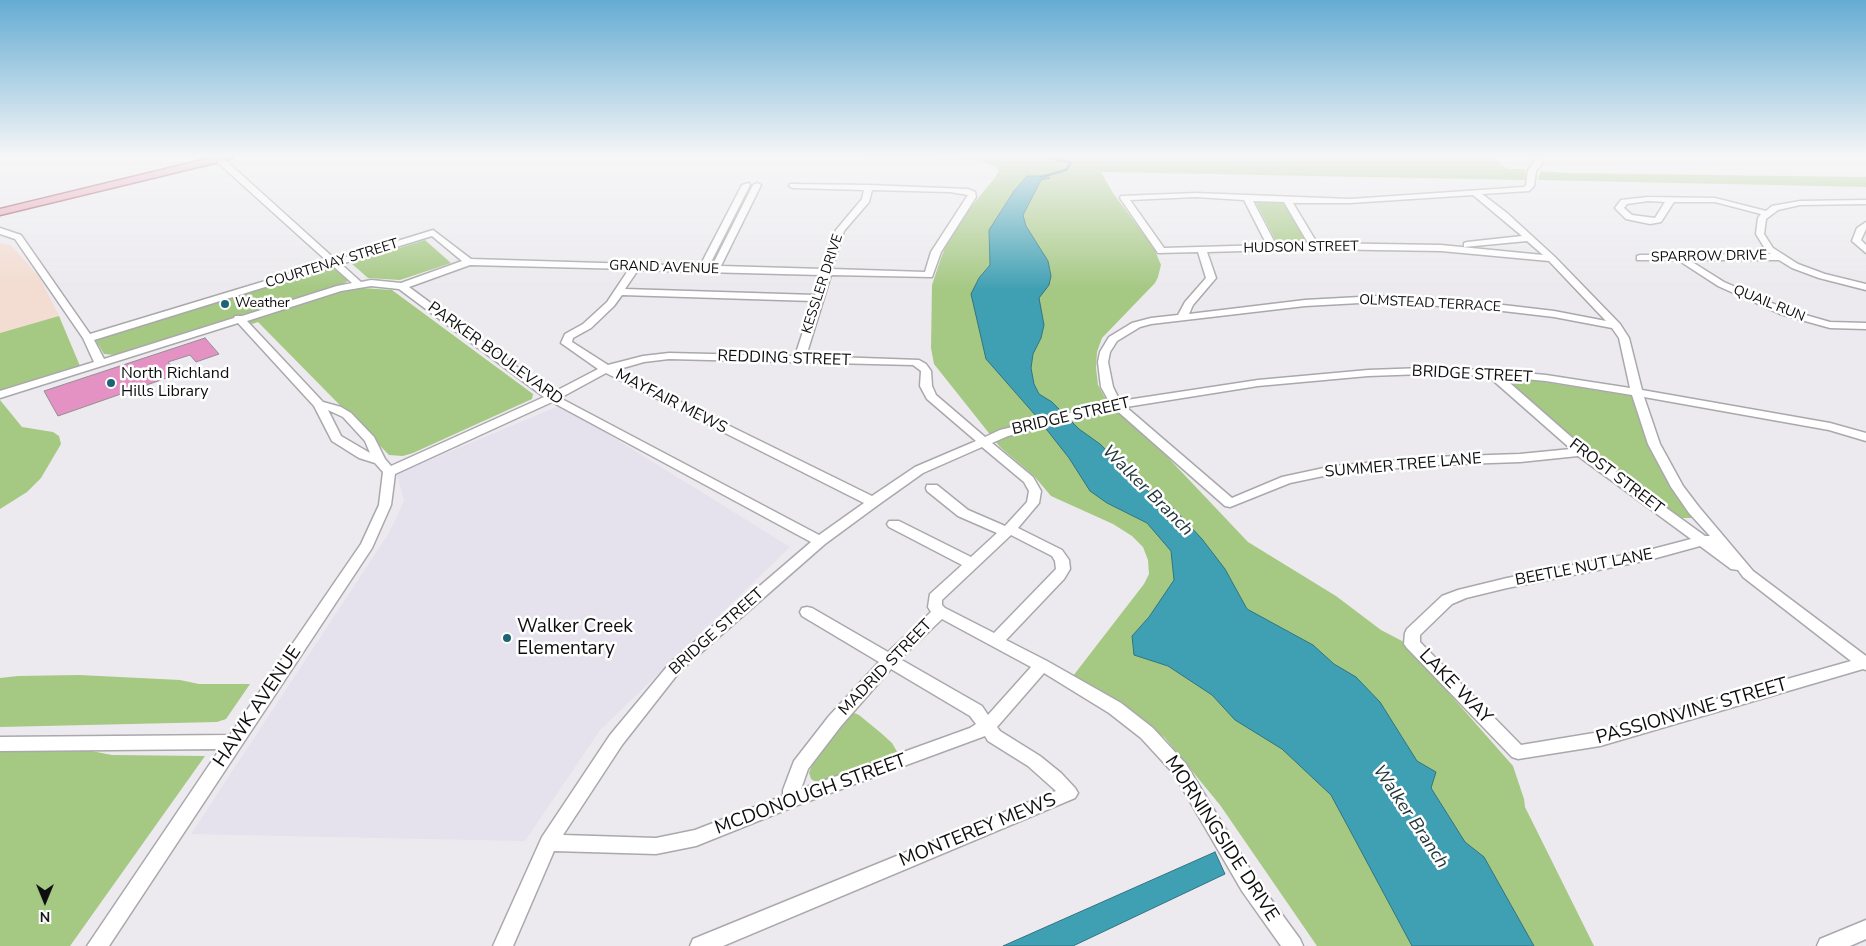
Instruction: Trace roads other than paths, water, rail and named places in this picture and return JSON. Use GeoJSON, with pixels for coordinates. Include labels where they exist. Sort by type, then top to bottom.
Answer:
{"type":"FeatureCollection","features":[{"type":"Feature","properties":{"kind":"main road"},"geometry":{"type":"LineString","coordinates":[[3,212],[47,201]]}},
{"type":"Feature","properties":{"kind":"street"},"geometry":{"type":"LineString","coordinates":[[269,201],[358,284]]}},
{"type":"Feature","properties":{"kind":"street"},"geometry":{"type":"LineString","coordinates":[[703,269],[738,201]]}},
{"type":"Feature","properties":{"kind":"street"},"geometry":{"type":"LineString","coordinates":[[715,269],[749,201]]}},
{"type":"Feature","properties":{"kind":"street","name":"KESSLER DRIVE"},"geometry":{"type":"LineString","coordinates":[[799,360],[840,230],[865,201]]}},
{"type":"Feature","properties":{"kind":"street","name":"GRAND AVENUE"},"geometry":{"type":"LineString","coordinates":[[402,286],[469,262],[929,275],[936,252],[953,223],[970,201]]}},
{"type":"Feature","properties":{"kind":"street","name":"HUDSON STREET"},"geometry":{"type":"LineString","coordinates":[[1126,201],[1161,251],[1314,246],[1441,248],[1552,259]]}},
{"type":"Feature","properties":{"kind":"street"},"geometry":{"type":"LineString","coordinates":[[1249,201],[1273,247]]}},
{"type":"Feature","properties":{"kind":"street"},"geometry":{"type":"LineString","coordinates":[[1289,201],[1314,246]]}},
{"type":"Feature","properties":{"kind":"street"},"geometry":{"type":"LineString","coordinates":[[1486,201],[1504,215],[1552,259],[1616,326],[1624,338],[1637,392],[1654,444],[1677,487],[1748,574],[1865,663]]}},
{"type":"Feature","properties":{"kind":"street"},"geometry":{"type":"LineString","coordinates":[[1627,201],[1619,208],[1629,217],[1655,221],[1670,201]]}},
{"type":"Feature","properties":{"kind":"street"},"geometry":{"type":"LineString","coordinates":[[1719,201],[1766,213]]}},
{"type":"Feature","properties":{"kind":"street"},"geometry":{"type":"LineString","coordinates":[[1866,202],[1791,204],[1775,208],[1766,213],[1762,218],[1760,234],[1770,250],[1779,257],[1809,271],[1866,287]]}},
{"type":"Feature","properties":{"kind":"street"},"geometry":{"type":"LineString","coordinates":[[1866,225],[1860,230],[1856,241],[1866,250]]}},
{"type":"Feature","properties":{"kind":"street"},"geometry":{"type":"LineString","coordinates":[[0,231],[18,238],[88,338],[100,362]]}},
{"type":"Feature","properties":{"kind":"street","name":"COURTENAY STREET"},"geometry":{"type":"LineString","coordinates":[[88,338],[433,233],[469,262]]}},
{"type":"Feature","properties":{"kind":"street","name":"HUDSON STREET"},"geometry":{"type":"LineString","coordinates":[[1441,248],[1529,238]]}},
{"type":"Feature","properties":{"kind":"street"},"geometry":{"type":"LineString","coordinates":[[1117,405],[1107,387],[1103,362],[1105,352],[1113,339],[1136,325],[1183,316],[1188,304],[1211,278],[1202,250]]}},
{"type":"Feature","properties":{"kind":"street","name":"SPARROW DRIVE"},"geometry":{"type":"LineString","coordinates":[[1640,258],[1779,257]]}},
{"type":"Feature","properties":{"kind":"street","name":"QUAIL RUN"},"geometry":{"type":"LineString","coordinates":[[1680,258],[1701,274],[1784,312],[1830,325],[1866,326]]}},
{"type":"Feature","properties":{"kind":"street","name":"MAYFAIR MEWS"},"geometry":{"type":"LineString","coordinates":[[635,267],[603,314],[569,336],[566,343],[606,369],[873,502]]}},
{"type":"Feature","properties":{"kind":"street"},"geometry":{"type":"LineString","coordinates":[[0,395],[318,293],[358,284],[402,286]]}},
{"type":"Feature","properties":{"kind":"street","name":"PARKER BOULEVARD"},"geometry":{"type":"LineString","coordinates":[[402,286],[552,398],[820,541]]}},
{"type":"Feature","properties":{"kind":"street"},"geometry":{"type":"LineString","coordinates":[[619,292],[818,298]]}},
{"type":"Feature","properties":{"kind":"street","name":"OLMSTEAD TERRACE"},"geometry":{"type":"LineString","coordinates":[[1183,316],[1305,302],[1378,298],[1495,307],[1554,314],[1616,326]]}},
{"type":"Feature","properties":{"kind":"street"},"geometry":{"type":"LineString","coordinates":[[239,318],[319,405],[336,438],[384,466]]}},
{"type":"Feature","properties":{"kind":"street","name":"REDDING STREET"},"geometry":{"type":"LineString","coordinates":[[384,466],[552,398],[606,369],[643,359],[669,356],[915,362],[925,368],[926,386],[931,397],[983,441]]}},
{"type":"Feature","properties":{"kind":"street","name":"BRIDGE STREET"},"geometry":{"type":"LineString","coordinates":[[503,946],[548,843],[616,740],[675,667],[820,541],[873,502],[919,470],[983,441],[1012,431],[1117,405],[1258,383],[1368,373],[1424,371],[1491,372],[1546,378],[1637,392],[1830,427],[1866,437]]}},
{"type":"Feature","properties":{"kind":"street","name":"FROST STREET"},"geometry":{"type":"LineString","coordinates":[[1491,372],[1580,452],[1748,574]]}},
{"type":"Feature","properties":{"kind":"street"},"geometry":{"type":"LineString","coordinates":[[319,405],[337,409],[347,415],[370,440],[384,466]]}},
{"type":"Feature","properties":{"kind":"street","name":"SUMMER TREE LANE"},"geometry":{"type":"LineString","coordinates":[[1117,405],[1230,503],[1286,480],[1333,470],[1432,461],[1520,458],[1580,452]]}},
{"type":"Feature","properties":{"kind":"street","name":"MADRID STREET"},"geometry":{"type":"LineString","coordinates":[[792,800],[792,790],[800,766],[835,720],[891,660],[940,612],[935,607],[935,598],[1008,531],[1033,503],[1035,491],[1033,484],[983,441]]}},
{"type":"Feature","properties":{"kind":"street","name":"HAWK AVENUE"},"geometry":{"type":"LineString","coordinates":[[97,946],[367,545],[385,505],[384,466]]}},
{"type":"Feature","properties":{"kind":"street"},"geometry":{"type":"LineString","coordinates":[[932,488],[963,513],[1057,553],[1062,560],[1063,569],[1059,576],[996,641]]}},
{"type":"Feature","properties":{"kind":"street"},"geometry":{"type":"LineString","coordinates":[[894,524],[972,564]]}},
{"type":"Feature","properties":{"kind":"street","name":"BEETLE NUT LANE"},"geometry":{"type":"LineString","coordinates":[[1447,600],[1507,583],[1649,556],[1702,542],[1722,541]]}},
{"type":"Feature","properties":{"kind":"street","name":"LAKE WAY"},"geometry":{"type":"LineString","coordinates":[[1447,600],[1412,633],[1412,644],[1518,752]]}},
{"type":"Feature","properties":{"kind":"street","name":"MONTEREY MEWS"},"geometry":{"type":"LineString","coordinates":[[700,946],[1070,794],[1055,778],[1034,761],[994,736],[976,711],[807,612]]}},
{"type":"Feature","properties":{"kind":"street","name":"MORNINGSIDE DRIVE"},"geometry":{"type":"LineString","coordinates":[[940,612],[1042,666],[1115,708],[1147,733],[1180,769],[1249,885],[1293,946]]}},
{"type":"Feature","properties":{"kind":"street","name":"PASSIONVINE STREET"},"geometry":{"type":"LineString","coordinates":[[1518,752],[1600,739],[1865,663]]}},
{"type":"Feature","properties":{"kind":"street","name":"MCDONOUGH STREET"},"geometry":{"type":"LineString","coordinates":[[548,843],[656,846],[696,838],[792,800],[961,740],[995,719],[1042,666]]}},
{"type":"Feature","properties":{"kind":"street"},"geometry":{"type":"LineString","coordinates":[[0,744],[234,742]]}},
{"type":"Feature","properties":{"kind":"street"},"geometry":{"type":"LineString","coordinates":[[1827,946],[1866,928]]}},
{"type":"Feature","properties":{"kind":"water","name":"Walker Branch"},"geometry":{"type":"Polygon","coordinates":[[[1007,201],[1030,201],[1023,215],[1026,226],[1048,261],[1051,276],[1049,285],[1039,298],[1044,325],[1041,338],[1033,354],[1031,368],[1034,384],[1039,394],[1052,402],[1079,429],[1100,444],[1150,493],[1174,509],[1202,539],[1225,569],[1247,609],[1313,645],[1334,664],[1356,677],[1380,702],[1417,761],[1436,772],[1431,788],[1465,842],[1484,857],[1534,946],[1412,946],[1331,795],[1282,749],[1235,720],[1212,695],[1168,666],[1134,655],[1132,636],[1149,617],[1174,580],[1171,551],[1147,523],[1107,503],[1090,491],[1069,458],[1036,416],[986,359],[971,294],[979,278],[990,265],[989,230],[1007,201]]]}},
{"type":"Feature","properties":{"kind":"water"},"geometry":{"type":"Polygon","coordinates":[[[1215,852],[1225,874],[1073,946],[1003,946],[1215,852]]]}},
{"type":"Feature","properties":{"kind":"place","name":"Weather"},"geometry":{"type":"Point","coordinates":[225,304]}},
{"type":"Feature","properties":{"kind":"place","name":"North Richland Hills Library"},"geometry":{"type":"Point","coordinates":[111,383]}},
{"type":"Feature","properties":{"kind":"place","name":"Walker Creek Elementary"},"geometry":{"type":"Point","coordinates":[507,638]}}]}
